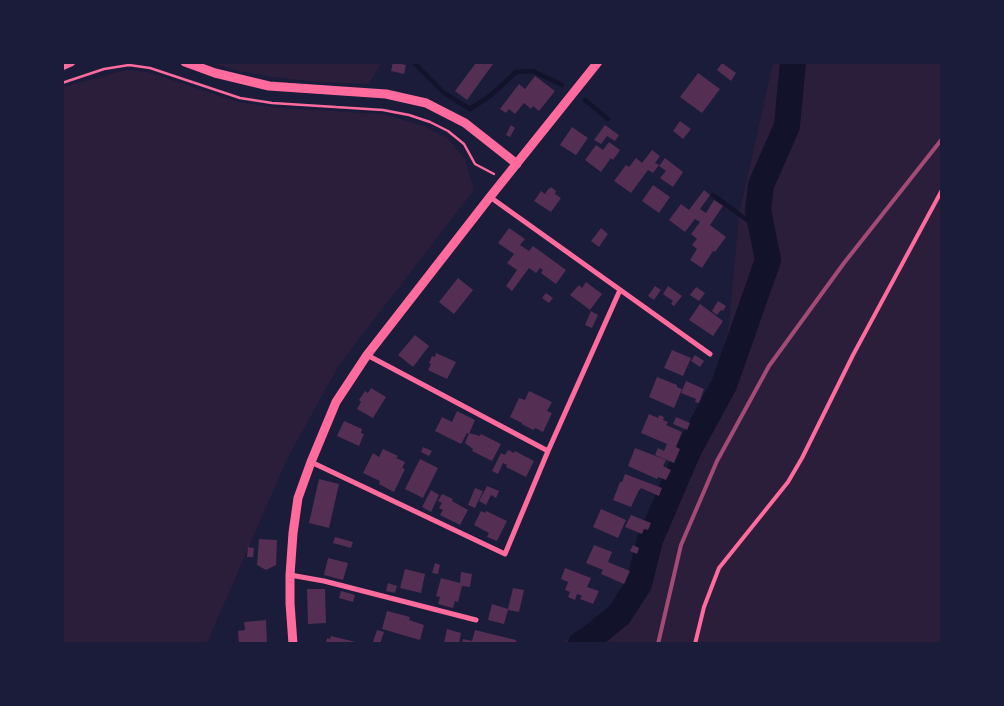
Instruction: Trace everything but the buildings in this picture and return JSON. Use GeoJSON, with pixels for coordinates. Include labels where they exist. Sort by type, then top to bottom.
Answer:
{"type":"FeatureCollection","features":[{"type":"Feature","properties":{"kind":"street"},"geometry":{"type":"LineString","coordinates":[[62,66],[71,62]]}},
{"type":"Feature","properties":{"kind":"street"},"geometry":{"type":"LineString","coordinates":[[185,62],[269,86],[386,94],[426,103],[465,123],[517,164]]}},
{"type":"Feature","properties":{"kind":"street"},"geometry":{"type":"LineString","coordinates":[[293,644],[290,575],[298,498],[336,402],[367,355],[598,62]]}},
{"type":"Feature","properties":{"kind":"street"},"geometry":{"type":"LineString","coordinates":[[490,197],[710,354]]}},
{"type":"Feature","properties":{"kind":"street"},"geometry":{"type":"LineString","coordinates":[[311,462],[505,554],[548,451],[620,290]]}},
{"type":"Feature","properties":{"kind":"street"},"geometry":{"type":"LineString","coordinates":[[367,355],[548,451]]}},
{"type":"Feature","properties":{"kind":"street"},"geometry":{"type":"LineString","coordinates":[[290,575],[324,581],[476,620]]}},
{"type":"Feature","properties":{"kind":"lane"},"geometry":{"type":"LineString","coordinates":[[695,644],[704,606],[719,568],[788,482],[802,458],[853,355],[942,190]]}},
{"type":"Feature","properties":{"kind":"path"},"geometry":{"type":"LineString","coordinates":[[62,83],[104,69],[128,66],[150,68],[240,98],[272,103],[383,110],[409,115],[448,131],[464,144],[475,164],[504,179]]}},
{"type":"Feature","properties":{"kind":"shaded area"},"geometry":{"type":"Polygon","coordinates":[[[210,63],[381,63],[369,84],[318,82],[273,77],[239,71],[210,63]]]}},
{"type":"Feature","properties":{"kind":"shaded area"},"geometry":{"type":"Polygon","coordinates":[[[773,63],[941,63],[941,643],[559,644],[602,622],[625,595],[644,539],[716,383],[729,325],[739,214],[773,63]]]}},
{"type":"Feature","properties":{"kind":"shaded area"},"geometry":{"type":"Polygon","coordinates":[[[126,70],[148,72],[238,102],[279,108],[383,114],[424,126],[447,138],[465,159],[474,190],[339,365],[287,459],[207,643],[63,644],[63,87],[126,70]]]}},
{"type":"Feature","properties":{"kind":"waterway"},"geometry":{"type":"LineString","coordinates":[[413,62],[444,93],[470,109],[490,96],[516,72],[533,71],[562,85]]}},
{"type":"Feature","properties":{"kind":"waterway"},"geometry":{"type":"LineString","coordinates":[[581,644],[619,615],[639,584],[650,540],[689,449],[724,385],[768,260],[758,210],[761,185],[787,126],[793,62]]}},
{"type":"Feature","properties":{"kind":"waterway"},"geometry":{"type":"LineString","coordinates":[[585,100],[608,119]]}},
{"type":"Feature","properties":{"kind":"waterway"},"geometry":{"type":"LineString","coordinates":[[713,195],[762,231]]}},
{"type":"Feature","properties":{"kind":"railway"},"geometry":{"type":"LineString","coordinates":[[658,644],[681,545],[717,461],[769,366],[844,263],[942,139]]}}]}
